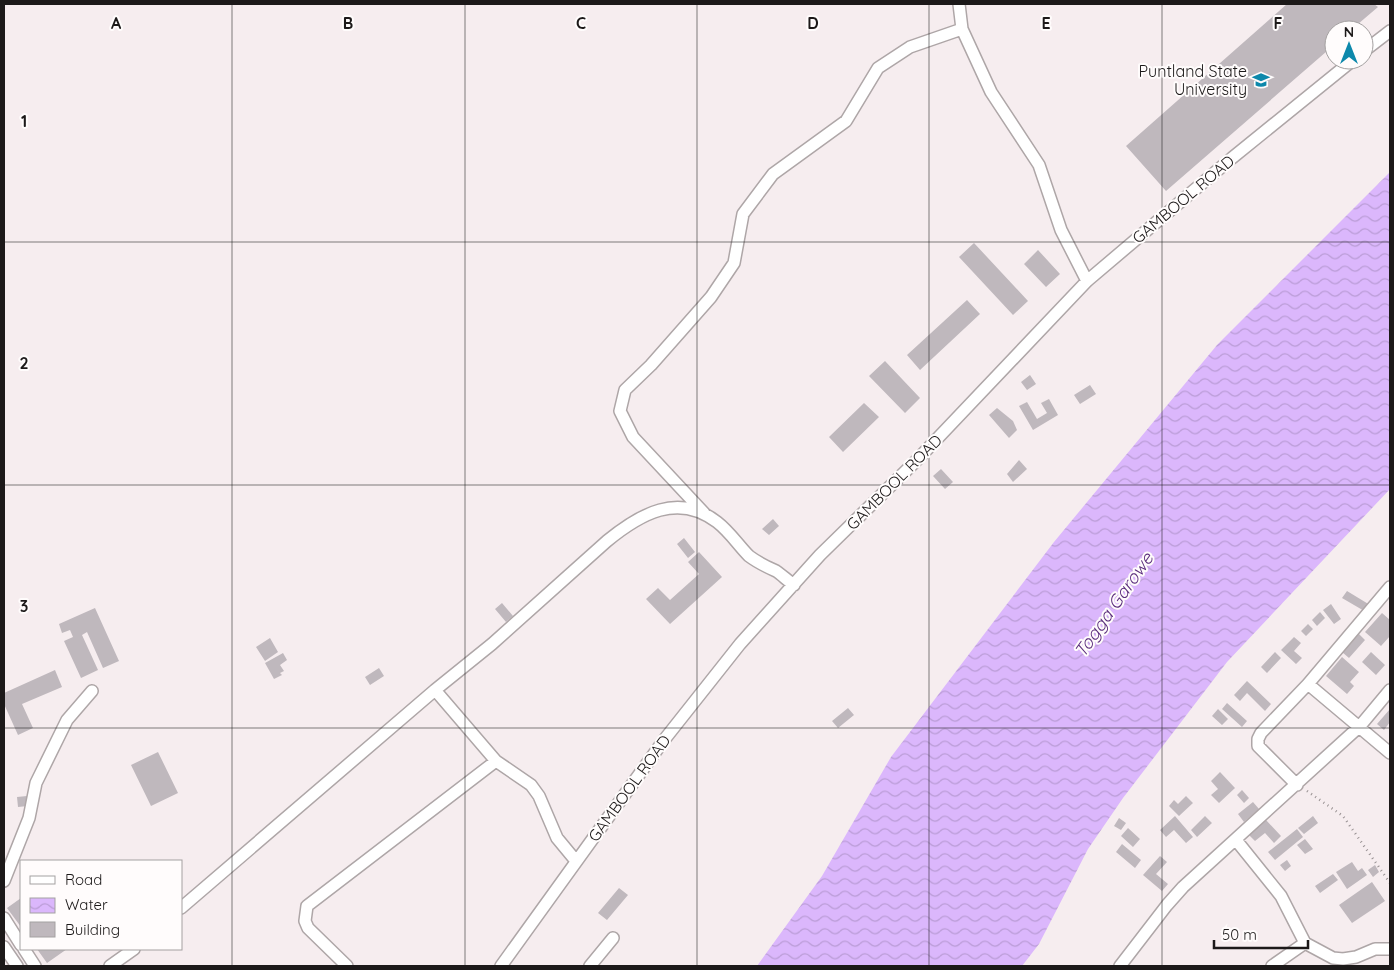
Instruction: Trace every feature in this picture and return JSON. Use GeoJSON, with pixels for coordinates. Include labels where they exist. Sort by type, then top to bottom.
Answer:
{"type":"FeatureCollection","features":[{"type":"Feature","properties":{"kind":"street"},"geometry":{"type":"LineString","coordinates":[[959,4],[962,29],[991,92],[1038,165],[1061,230],[1087,281]]}},
{"type":"Feature","properties":{"kind":"street"},"geometry":{"type":"LineString","coordinates":[[794,586],[778,573],[750,556],[719,524],[704,513],[633,437],[620,411],[625,390],[651,365],[711,297],[734,263],[743,214],[773,174],[846,121],[878,68],[910,47],[962,29]]}},
{"type":"Feature","properties":{"kind":"street"},"geometry":{"type":"LineString","coordinates":[[1374,44],[1390,31]]}},
{"type":"Feature","properties":{"kind":"street","name":"GAMBOOL ROAD"},"geometry":{"type":"LineString","coordinates":[[501,966],[664,740],[740,644],[820,555],[916,461],[1087,281],[1232,158],[1341,70]]}},
{"type":"Feature","properties":{"kind":"street"},"geometry":{"type":"LineString","coordinates":[[182,907],[435,690],[492,644],[626,525],[656,510],[670,507],[704,513]]}},
{"type":"Feature","properties":{"kind":"street"},"geometry":{"type":"LineString","coordinates":[[1298,785],[1258,746],[1258,739],[1261,733],[1308,684],[1390,587]]}},
{"type":"Feature","properties":{"kind":"street"},"geometry":{"type":"LineString","coordinates":[[1308,684],[1390,752]]}},
{"type":"Feature","properties":{"kind":"street"},"geometry":{"type":"LineString","coordinates":[[4,881],[29,818],[36,783],[67,720],[92,690]]}},
{"type":"Feature","properties":{"kind":"street"},"geometry":{"type":"LineString","coordinates":[[435,690],[496,761],[531,785],[548,814],[557,838],[576,861]]}},
{"type":"Feature","properties":{"kind":"street"},"geometry":{"type":"LineString","coordinates":[[1120,966],[1183,887],[1298,785],[1360,726],[1390,690]]}},
{"type":"Feature","properties":{"kind":"street"},"geometry":{"type":"LineString","coordinates":[[347,966],[308,928],[305,921],[307,906],[496,761]]}},
{"type":"Feature","properties":{"kind":"street"},"geometry":{"type":"LineString","coordinates":[[1236,840],[1280,896],[1305,943],[1333,958],[1343,959],[1356,957],[1375,950],[1390,949]]}},
{"type":"Feature","properties":{"kind":"street"},"geometry":{"type":"LineString","coordinates":[[4,918],[20,943]]}},
{"type":"Feature","properties":{"kind":"street"},"geometry":{"type":"LineString","coordinates":[[590,966],[613,938]]}},
{"type":"Feature","properties":{"kind":"street"},"geometry":{"type":"LineString","coordinates":[[1272,966],[1305,943]]}},
{"type":"Feature","properties":{"kind":"street"},"geometry":{"type":"LineString","coordinates":[[4,947],[17,966]]}},
{"type":"Feature","properties":{"kind":"street"},"geometry":{"type":"LineString","coordinates":[[25,950],[35,966]]}},
{"type":"Feature","properties":{"kind":"street"},"geometry":{"type":"LineString","coordinates":[[110,966],[133,950]]}},
{"type":"Feature","properties":{"kind":"path"},"geometry":{"type":"LineString","coordinates":[[1298,785],[1344,816],[1390,883]]}},
{"type":"Feature","properties":{"kind":"water","name":"Togga Garowe"},"geometry":{"type":"Polygon","coordinates":[[[1390,172],[1390,489],[1227,662],[1123,798],[1088,849],[1039,944],[1022,966],[757,966],[822,876],[891,757],[1054,542],[1217,345],[1390,172]]]}},
{"type":"Feature","properties":{"kind":"building"},"geometry":{"type":"Polygon","coordinates":[[[1287,4],[1374,4],[1378,7],[1363,20],[1324,20],[1324,54],[1166,191],[1126,146],[1287,4]]]}},
{"type":"Feature","properties":{"kind":"building"},"geometry":{"type":"Polygon","coordinates":[[[974,243],[1028,301],[1013,315],[959,257],[974,243]]]}},
{"type":"Feature","properties":{"kind":"building"},"geometry":{"type":"Polygon","coordinates":[[[1038,250],[1060,274],[1046,287],[1024,264],[1038,250]]]}},
{"type":"Feature","properties":{"kind":"building"},"geometry":{"type":"Polygon","coordinates":[[[967,300],[980,314],[920,370],[907,355],[967,300]]]}},
{"type":"Feature","properties":{"kind":"building"},"geometry":{"type":"Polygon","coordinates":[[[885,361],[920,398],[905,413],[869,376],[885,361]]]}},
{"type":"Feature","properties":{"kind":"building"},"geometry":{"type":"Polygon","coordinates":[[[1030,375],[1036,384],[1027,390],[1021,382],[1030,375]]]}},
{"type":"Feature","properties":{"kind":"building"},"geometry":{"type":"Polygon","coordinates":[[[1090,385],[1096,394],[1080,404],[1074,395],[1090,385]]]}},
{"type":"Feature","properties":{"kind":"building"},"geometry":{"type":"Polygon","coordinates":[[[1049,399],[1058,415],[1033,430],[1019,406],[1027,402],[1037,419],[1047,413],[1041,403],[1049,399]]]}},
{"type":"Feature","properties":{"kind":"building"},"geometry":{"type":"Polygon","coordinates":[[[864,403],[879,417],[843,452],[829,437],[864,403]]]}},
{"type":"Feature","properties":{"kind":"building"},"geometry":{"type":"Polygon","coordinates":[[[997,408],[1013,421],[1017,430],[1009,438],[989,415],[997,408]]]}},
{"type":"Feature","properties":{"kind":"building"},"geometry":{"type":"Polygon","coordinates":[[[1019,460],[1027,469],[1013,482],[1007,474],[1019,460]]]}},
{"type":"Feature","properties":{"kind":"building"},"geometry":{"type":"Polygon","coordinates":[[[941,469],[953,482],[945,489],[933,476],[941,469]]]}},
{"type":"Feature","properties":{"kind":"building"},"geometry":{"type":"Polygon","coordinates":[[[773,519],[779,526],[769,535],[762,529],[773,519]]]}},
{"type":"Feature","properties":{"kind":"building"},"geometry":{"type":"Polygon","coordinates":[[[684,538],[695,552],[688,558],[677,544],[684,538]]]}},
{"type":"Feature","properties":{"kind":"building"},"geometry":{"type":"Polygon","coordinates":[[[699,552],[722,577],[670,624],[646,599],[658,588],[670,600],[699,574],[688,562],[699,552]]]}},
{"type":"Feature","properties":{"kind":"building"},"geometry":{"type":"Polygon","coordinates":[[[1347,591],[1370,605],[1366,612],[1342,598],[1347,591]]]}},
{"type":"Feature","properties":{"kind":"building"},"geometry":{"type":"Polygon","coordinates":[[[502,603],[513,616],[506,622],[495,609],[502,603]]]}},
{"type":"Feature","properties":{"kind":"building"},"geometry":{"type":"Polygon","coordinates":[[[1331,604],[1341,619],[1334,624],[1323,610],[1331,604]]]}},
{"type":"Feature","properties":{"kind":"building"},"geometry":{"type":"Polygon","coordinates":[[[95,608],[119,661],[103,668],[87,632],[82,635],[98,670],[81,678],[64,641],[73,637],[70,630],[62,633],[59,624],[95,608]]]}},
{"type":"Feature","properties":{"kind":"building"},"geometry":{"type":"Polygon","coordinates":[[[1320,612],[1325,618],[1317,626],[1312,620],[1320,612]]]}},
{"type":"Feature","properties":{"kind":"building"},"geometry":{"type":"Polygon","coordinates":[[[1382,613],[1390,620],[1390,636],[1381,646],[1365,632],[1382,613]]]}},
{"type":"Feature","properties":{"kind":"building"},"geometry":{"type":"Polygon","coordinates":[[[1308,624],[1313,629],[1306,636],[1301,631],[1308,624]]]}},
{"type":"Feature","properties":{"kind":"building"},"geometry":{"type":"Polygon","coordinates":[[[1358,633],[1365,640],[1349,658],[1342,652],[1358,633]]]}},
{"type":"Feature","properties":{"kind":"building"},"geometry":{"type":"Polygon","coordinates":[[[1294,637],[1301,643],[1294,651],[1302,658],[1296,664],[1281,650],[1294,637]]]}},
{"type":"Feature","properties":{"kind":"building"},"geometry":{"type":"Polygon","coordinates":[[[270,638],[278,652],[265,661],[256,647],[270,638]]]}},
{"type":"Feature","properties":{"kind":"building"},"geometry":{"type":"Polygon","coordinates":[[[1275,652],[1281,658],[1267,673],[1261,667],[1275,652]]]}},
{"type":"Feature","properties":{"kind":"building"},"geometry":{"type":"Polygon","coordinates":[[[1371,652],[1385,665],[1376,675],[1362,662],[1371,652]]]}},
{"type":"Feature","properties":{"kind":"building"},"geometry":{"type":"Polygon","coordinates":[[[283,653],[287,660],[280,665],[284,671],[280,673],[282,675],[274,679],[265,663],[283,653]]]}},
{"type":"Feature","properties":{"kind":"building"},"geometry":{"type":"Polygon","coordinates":[[[1342,657],[1359,672],[1350,682],[1354,686],[1347,694],[1326,676],[1342,657]]]}},
{"type":"Feature","properties":{"kind":"building"},"geometry":{"type":"Polygon","coordinates":[[[379,668],[384,676],[370,685],[365,677],[379,668]]]}},
{"type":"Feature","properties":{"kind":"building"},"geometry":{"type":"Polygon","coordinates":[[[55,670],[62,687],[22,704],[33,728],[18,735],[4,704],[4,693],[55,670]]]}},
{"type":"Feature","properties":{"kind":"building"},"geometry":{"type":"Polygon","coordinates":[[[1247,681],[1271,704],[1265,711],[1247,693],[1240,701],[1234,695],[1247,681]]]}},
{"type":"Feature","properties":{"kind":"building"},"geometry":{"type":"Polygon","coordinates":[[[1227,703],[1247,721],[1242,727],[1222,709],[1227,703]]]}},
{"type":"Feature","properties":{"kind":"building"},"geometry":{"type":"Polygon","coordinates":[[[848,708],[854,715],[838,728],[832,721],[848,708]]]}},
{"type":"Feature","properties":{"kind":"building"},"geometry":{"type":"Polygon","coordinates":[[[1218,709],[1228,719],[1222,725],[1212,716],[1218,709]]]}},
{"type":"Feature","properties":{"kind":"building"},"geometry":{"type":"Polygon","coordinates":[[[1390,709],[1390,722],[1384,730],[1377,724],[1390,709]]]}},
{"type":"Feature","properties":{"kind":"building"},"geometry":{"type":"Polygon","coordinates":[[[158,752],[178,793],[151,806],[131,765],[158,752]]]}},
{"type":"Feature","properties":{"kind":"building"},"geometry":{"type":"Polygon","coordinates":[[[1220,772],[1235,788],[1219,803],[1211,795],[1218,789],[1211,781],[1220,772]]]}},
{"type":"Feature","properties":{"kind":"building"},"geometry":{"type":"Polygon","coordinates":[[[1242,790],[1249,798],[1244,803],[1237,795],[1242,790]]]}},
{"type":"Feature","properties":{"kind":"building"},"geometry":{"type":"Polygon","coordinates":[[[27,796],[28,806],[18,807],[17,797],[27,796]]]}},
{"type":"Feature","properties":{"kind":"building"},"geometry":{"type":"Polygon","coordinates":[[[1186,796],[1193,803],[1179,816],[1169,806],[1174,800],[1178,804],[1186,796]]]}},
{"type":"Feature","properties":{"kind":"building"},"geometry":{"type":"Polygon","coordinates":[[[1253,802],[1259,809],[1244,822],[1238,814],[1253,802]]]}},
{"type":"Feature","properties":{"kind":"building"},"geometry":{"type":"Polygon","coordinates":[[[1175,816],[1193,837],[1186,843],[1174,830],[1166,837],[1160,830],[1175,816]]]}},
{"type":"Feature","properties":{"kind":"building"},"geometry":{"type":"Polygon","coordinates":[[[1205,816],[1212,823],[1197,837],[1191,830],[1205,816]]]}},
{"type":"Feature","properties":{"kind":"building"},"geometry":{"type":"Polygon","coordinates":[[[1313,816],[1318,823],[1304,834],[1298,828],[1313,816]]]}},
{"type":"Feature","properties":{"kind":"building"},"geometry":{"type":"Polygon","coordinates":[[[1119,818],[1126,823],[1121,830],[1114,826],[1119,818]]]}},
{"type":"Feature","properties":{"kind":"building"},"geometry":{"type":"Polygon","coordinates":[[[1266,820],[1281,836],[1274,843],[1265,833],[1255,841],[1249,835],[1266,820]]]}},
{"type":"Feature","properties":{"kind":"building"},"geometry":{"type":"Polygon","coordinates":[[[1128,828],[1140,839],[1133,847],[1121,836],[1128,828]]]}},
{"type":"Feature","properties":{"kind":"building"},"geometry":{"type":"Polygon","coordinates":[[[1297,829],[1303,837],[1275,860],[1268,852],[1297,829]]]}},
{"type":"Feature","properties":{"kind":"building"},"geometry":{"type":"Polygon","coordinates":[[[1305,839],[1313,849],[1305,854],[1297,845],[1305,839]]]}},
{"type":"Feature","properties":{"kind":"building"},"geometry":{"type":"Polygon","coordinates":[[[1122,844],[1141,860],[1135,868],[1116,852],[1122,844]]]}},
{"type":"Feature","properties":{"kind":"building"},"geometry":{"type":"Polygon","coordinates":[[[1160,856],[1167,862],[1156,874],[1168,884],[1162,891],[1143,875],[1160,856]]]}},
{"type":"Feature","properties":{"kind":"building"},"geometry":{"type":"Polygon","coordinates":[[[1287,860],[1291,866],[1285,871],[1280,865],[1287,860]]]}},
{"type":"Feature","properties":{"kind":"building"},"geometry":{"type":"Polygon","coordinates":[[[1352,862],[1358,871],[1362,868],[1367,875],[1347,889],[1336,872],[1352,862]]]}},
{"type":"Feature","properties":{"kind":"building"},"geometry":{"type":"Polygon","coordinates":[[[1375,865],[1379,872],[1373,877],[1368,870],[1375,865]]]}},
{"type":"Feature","properties":{"kind":"building"},"geometry":{"type":"Polygon","coordinates":[[[1333,874],[1338,880],[1320,893],[1315,886],[1333,874]]]}},
{"type":"Feature","properties":{"kind":"building"},"geometry":{"type":"Polygon","coordinates":[[[1372,882],[1385,901],[1352,923],[1339,905],[1372,882]]]}},
{"type":"Feature","properties":{"kind":"building"},"geometry":{"type":"Polygon","coordinates":[[[619,888],[628,895],[607,920],[598,913],[619,888]]]}},
{"type":"Feature","properties":{"kind":"building"},"geometry":{"type":"Polygon","coordinates":[[[20,899],[20,926],[7,908],[20,899]]]}},
{"type":"Feature","properties":{"kind":"building"},"geometry":{"type":"Polygon","coordinates":[[[38,950],[66,950],[47,963],[38,950]]]}},
{"type":"Feature","properties":{"kind":"place","name":"Puntland State University"},"geometry":{"type":"Point","coordinates":[1261,80]}}]}
